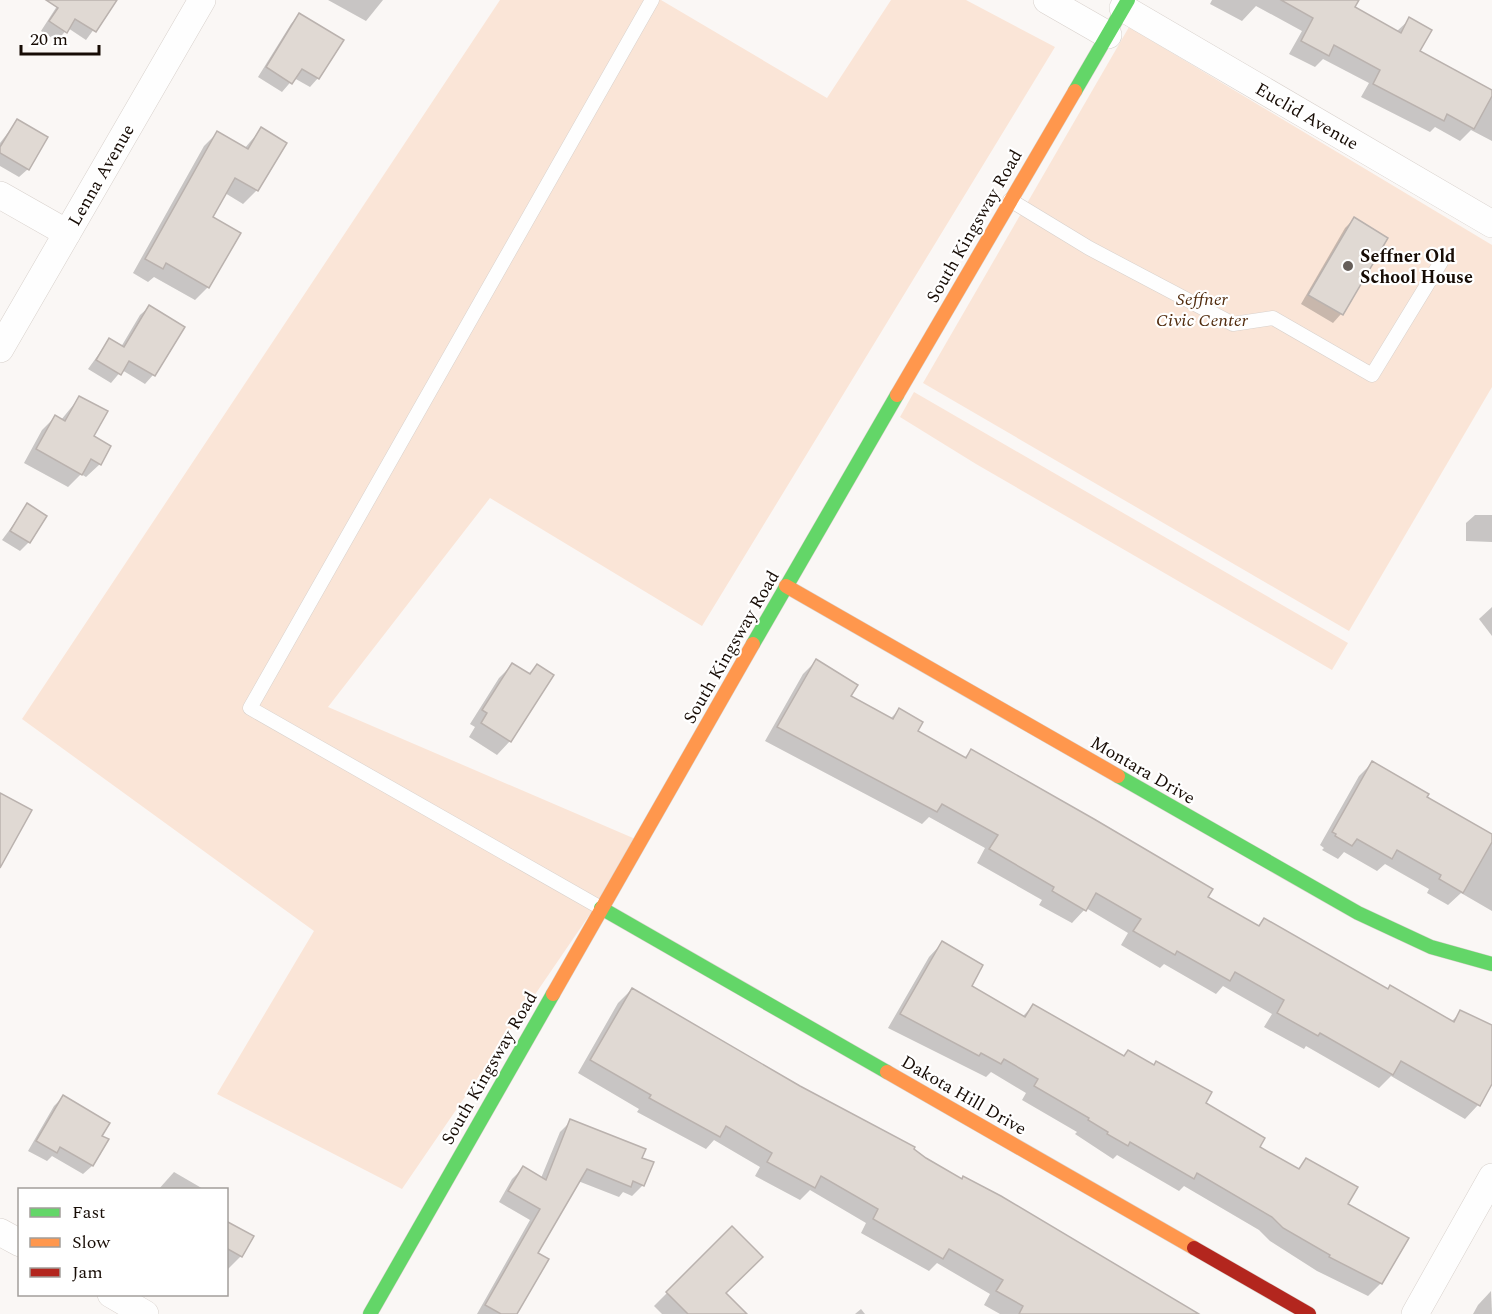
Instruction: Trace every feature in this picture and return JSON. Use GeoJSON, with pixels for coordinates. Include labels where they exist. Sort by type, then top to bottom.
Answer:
{"type":"FeatureCollection","features":[{"type":"Feature","properties":{"kind":"street","name":"Lenna Avenue"},"geometry":{"type":"LineString","coordinates":[[0,349],[202,0]]}},
{"type":"Feature","properties":{"kind":"street"},"geometry":{"type":"LineString","coordinates":[[1047,0],[1107,35]]}},
{"type":"Feature","properties":{"kind":"street","name":"South Kingsway Road"},"geometry":{"type":"LineString","coordinates":[[370,1314],[786,586],[1125,4]]}},
{"type":"Feature","properties":{"kind":"street","name":"Euclid Avenue"},"geometry":{"type":"LineString","coordinates":[[1125,4],[1492,224]]}},
{"type":"Feature","properties":{"kind":"street"},"geometry":{"type":"LineString","coordinates":[[0,195],[67,233]]}},
{"type":"Feature","properties":{"kind":"street","name":"Montara Drive"},"geometry":{"type":"LineString","coordinates":[[786,586],[1358,913],[1431,947],[1492,964]]}},
{"type":"Feature","properties":{"kind":"street","name":"Dakota Hill Drive"},"geometry":{"type":"LineString","coordinates":[[601,908],[1309,1314]]}},
{"type":"Feature","properties":{"kind":"street"},"geometry":{"type":"LineString","coordinates":[[1415,1314],[1492,1177]]}},
{"type":"Feature","properties":{"kind":"street"},"geometry":{"type":"LineString","coordinates":[[0,1232],[18,1242]]}},
{"type":"Feature","properties":{"kind":"street"},"geometry":{"type":"LineString","coordinates":[[114,1296],[145,1314]]}},
{"type":"Feature","properties":{"kind":"lane"},"geometry":{"type":"LineString","coordinates":[[601,908],[250,708],[652,0]]}},
{"type":"Feature","properties":{"kind":"lane"},"geometry":{"type":"LineString","coordinates":[[1010,200],[1089,248],[1233,324],[1273,318],[1372,375],[1441,262]]}},
{"type":"Feature","properties":{"kind":"green space"},"geometry":{"type":"Polygon","coordinates":[[[500,0],[661,0],[827,98],[891,0],[966,0],[1055,47],[702,626],[490,498],[328,707],[640,841],[402,1189],[217,1094],[314,931],[22,719],[500,0]]]}},
{"type":"Feature","properties":{"kind":"green space","name":"Seffner Civic Center"},"geometry":{"type":"Polygon","coordinates":[[[1129,27],[1492,245],[1492,387],[1349,631],[923,383],[1129,27]]]}},
{"type":"Feature","properties":{"kind":"green space"},"geometry":{"type":"Polygon","coordinates":[[[914,392],[1348,643],[1332,670],[976,464],[900,417],[914,392]]]}},
{"type":"Feature","properties":{"kind":"building"},"geometry":{"type":"Polygon","coordinates":[[[46,0],[117,0],[96,32],[75,19],[67,33],[49,21],[58,8],[46,0]]]}},
{"type":"Feature","properties":{"kind":"building"},"geometry":{"type":"Polygon","coordinates":[[[1281,0],[1359,0],[1355,7],[1401,33],[1409,17],[1432,30],[1420,51],[1492,90],[1492,96],[1474,129],[1447,114],[1444,121],[1373,84],[1380,70],[1334,45],[1329,56],[1301,41],[1313,18],[1281,0]]]}},
{"type":"Feature","properties":{"kind":"building"},"geometry":{"type":"Polygon","coordinates":[[[299,13],[344,40],[319,79],[302,69],[292,84],[266,67],[299,13]]]}},
{"type":"Feature","properties":{"kind":"building"},"geometry":{"type":"Polygon","coordinates":[[[17,119],[48,137],[29,170],[0,153],[0,147],[17,119]]]}},
{"type":"Feature","properties":{"kind":"building"},"geometry":{"type":"Polygon","coordinates":[[[261,127],[287,143],[258,191],[235,178],[213,217],[241,233],[209,288],[166,263],[163,269],[145,259],[217,131],[248,149],[261,127]]]}},
{"type":"Feature","properties":{"kind":"building","name":"Seffner Old School House"},"geometry":{"type":"Polygon","coordinates":[[[1354,217],[1388,238],[1343,315],[1308,295],[1354,217]]]}},
{"type":"Feature","properties":{"kind":"building"},"geometry":{"type":"Polygon","coordinates":[[[149,305],[185,327],[155,376],[129,361],[121,375],[96,360],[109,338],[124,347],[149,305]]]}},
{"type":"Feature","properties":{"kind":"building"},"geometry":{"type":"Polygon","coordinates":[[[79,396],[108,411],[94,436],[111,446],[101,465],[91,459],[82,475],[36,449],[55,415],[65,421],[79,396]]]}},
{"type":"Feature","properties":{"kind":"building"},"geometry":{"type":"Polygon","coordinates":[[[27,503],[47,516],[30,543],[10,531],[27,503]]]}},
{"type":"Feature","properties":{"kind":"building"},"geometry":{"type":"Polygon","coordinates":[[[816,659],[858,685],[851,696],[893,719],[899,708],[923,722],[918,731],[966,758],[971,749],[1094,819],[1213,889],[1208,897],[1259,926],[1264,918],[1388,989],[1390,985],[1454,1022],[1460,1010],[1492,1025],[1492,1084],[1480,1106],[1401,1061],[1393,1075],[1320,1033],[1318,1036],[1277,1013],[1284,1000],[1235,972],[1230,981],[1177,951],[1175,955],[1133,931],[1141,919],[1096,893],[1086,911],[1052,891],[1054,887],[989,849],[998,835],[942,804],[937,812],[777,727],[816,659]]]}},
{"type":"Feature","properties":{"kind":"building"},"geometry":{"type":"Polygon","coordinates":[[[512,663],[530,674],[537,664],[554,675],[511,742],[481,723],[487,713],[482,710],[512,663]]]}},
{"type":"Feature","properties":{"kind":"building"},"geometry":{"type":"Polygon","coordinates":[[[1372,761],[1429,794],[1427,797],[1492,834],[1492,842],[1463,893],[1439,879],[1441,875],[1397,850],[1392,859],[1357,839],[1352,846],[1332,832],[1372,761]]]}},
{"type":"Feature","properties":{"kind":"building"},"geometry":{"type":"Polygon","coordinates":[[[0,793],[32,810],[0,868],[0,793]]]}},
{"type":"Feature","properties":{"kind":"building"},"geometry":{"type":"Polygon","coordinates":[[[942,941],[983,965],[972,986],[1025,1017],[1033,1004],[1124,1056],[1128,1050],[1154,1065],[1156,1061],[1212,1092],[1206,1103],[1265,1138],[1260,1147],[1299,1169],[1306,1158],[1358,1187],[1348,1204],[1409,1238],[1382,1284],[1329,1257],[1330,1255],[1283,1228],[1272,1217],[1197,1173],[1194,1179],[1130,1142],[1128,1146],[1107,1134],[1108,1132],[1088,1120],[1089,1118],[1034,1086],[1038,1079],[1004,1059],[1001,1064],[981,1053],[979,1056],[900,1014],[942,941]]]}},
{"type":"Feature","properties":{"kind":"building"},"geometry":{"type":"Polygon","coordinates":[[[632,988],[800,1086],[915,1147],[914,1149],[926,1158],[962,1179],[963,1176],[1001,1196],[1199,1314],[1019,1314],[1023,1306],[996,1291],[1003,1280],[949,1249],[943,1259],[873,1219],[878,1209],[821,1176],[815,1188],[767,1162],[772,1153],[726,1126],[720,1137],[649,1098],[651,1095],[590,1060],[632,988]]]}},
{"type":"Feature","properties":{"kind":"building"},"geometry":{"type":"Polygon","coordinates":[[[63,1095],[110,1123],[102,1136],[109,1139],[93,1166],[60,1147],[57,1153],[36,1141],[63,1095]]]}},
{"type":"Feature","properties":{"kind":"building"},"geometry":{"type":"Polygon","coordinates":[[[570,1119],[646,1149],[642,1158],[654,1162],[644,1186],[633,1181],[631,1187],[587,1169],[538,1253],[549,1259],[517,1314],[501,1314],[485,1305],[540,1209],[508,1191],[523,1166],[546,1180],[570,1119]]]}},
{"type":"Feature","properties":{"kind":"building"},"geometry":{"type":"Polygon","coordinates":[[[228,1222],[254,1236],[242,1257],[228,1249],[228,1222]]]}},
{"type":"Feature","properties":{"kind":"building"},"geometry":{"type":"Polygon","coordinates":[[[732,1226],[763,1257],[726,1293],[747,1314],[688,1314],[666,1292],[732,1226]]]}},
{"type":"Feature","properties":{"kind":"traffic: fast"},"geometry":{"type":"LineString","coordinates":[[1075,91],[1128,0]]}},
{"type":"Feature","properties":{"kind":"traffic: fast"},"geometry":{"type":"LineString","coordinates":[[753,644],[897,395]]}},
{"type":"Feature","properties":{"kind":"traffic: fast"},"geometry":{"type":"LineString","coordinates":[[1118,776],[1358,913],[1431,947],[1492,964]]}},
{"type":"Feature","properties":{"kind":"traffic: fast"},"geometry":{"type":"LineString","coordinates":[[601,908],[887,1072]]}},
{"type":"Feature","properties":{"kind":"traffic: fast"},"geometry":{"type":"LineString","coordinates":[[370,1314],[553,994]]}},
{"type":"Feature","properties":{"kind":"traffic: slow"},"geometry":{"type":"LineString","coordinates":[[897,395],[1075,91]]}},
{"type":"Feature","properties":{"kind":"traffic: slow"},"geometry":{"type":"LineString","coordinates":[[786,586],[1118,776]]}},
{"type":"Feature","properties":{"kind":"traffic: slow"},"geometry":{"type":"LineString","coordinates":[[553,994],[753,644]]}},
{"type":"Feature","properties":{"kind":"traffic: slow"},"geometry":{"type":"LineString","coordinates":[[887,1072],[1194,1248]]}},
{"type":"Feature","properties":{"kind":"traffic: jam"},"geometry":{"type":"LineString","coordinates":[[1194,1248],[1309,1314]]}},
{"type":"Feature","properties":{"kind":"place","name":"Seffner Old School House"},"geometry":{"type":"Point","coordinates":[1348,266]}}]}
